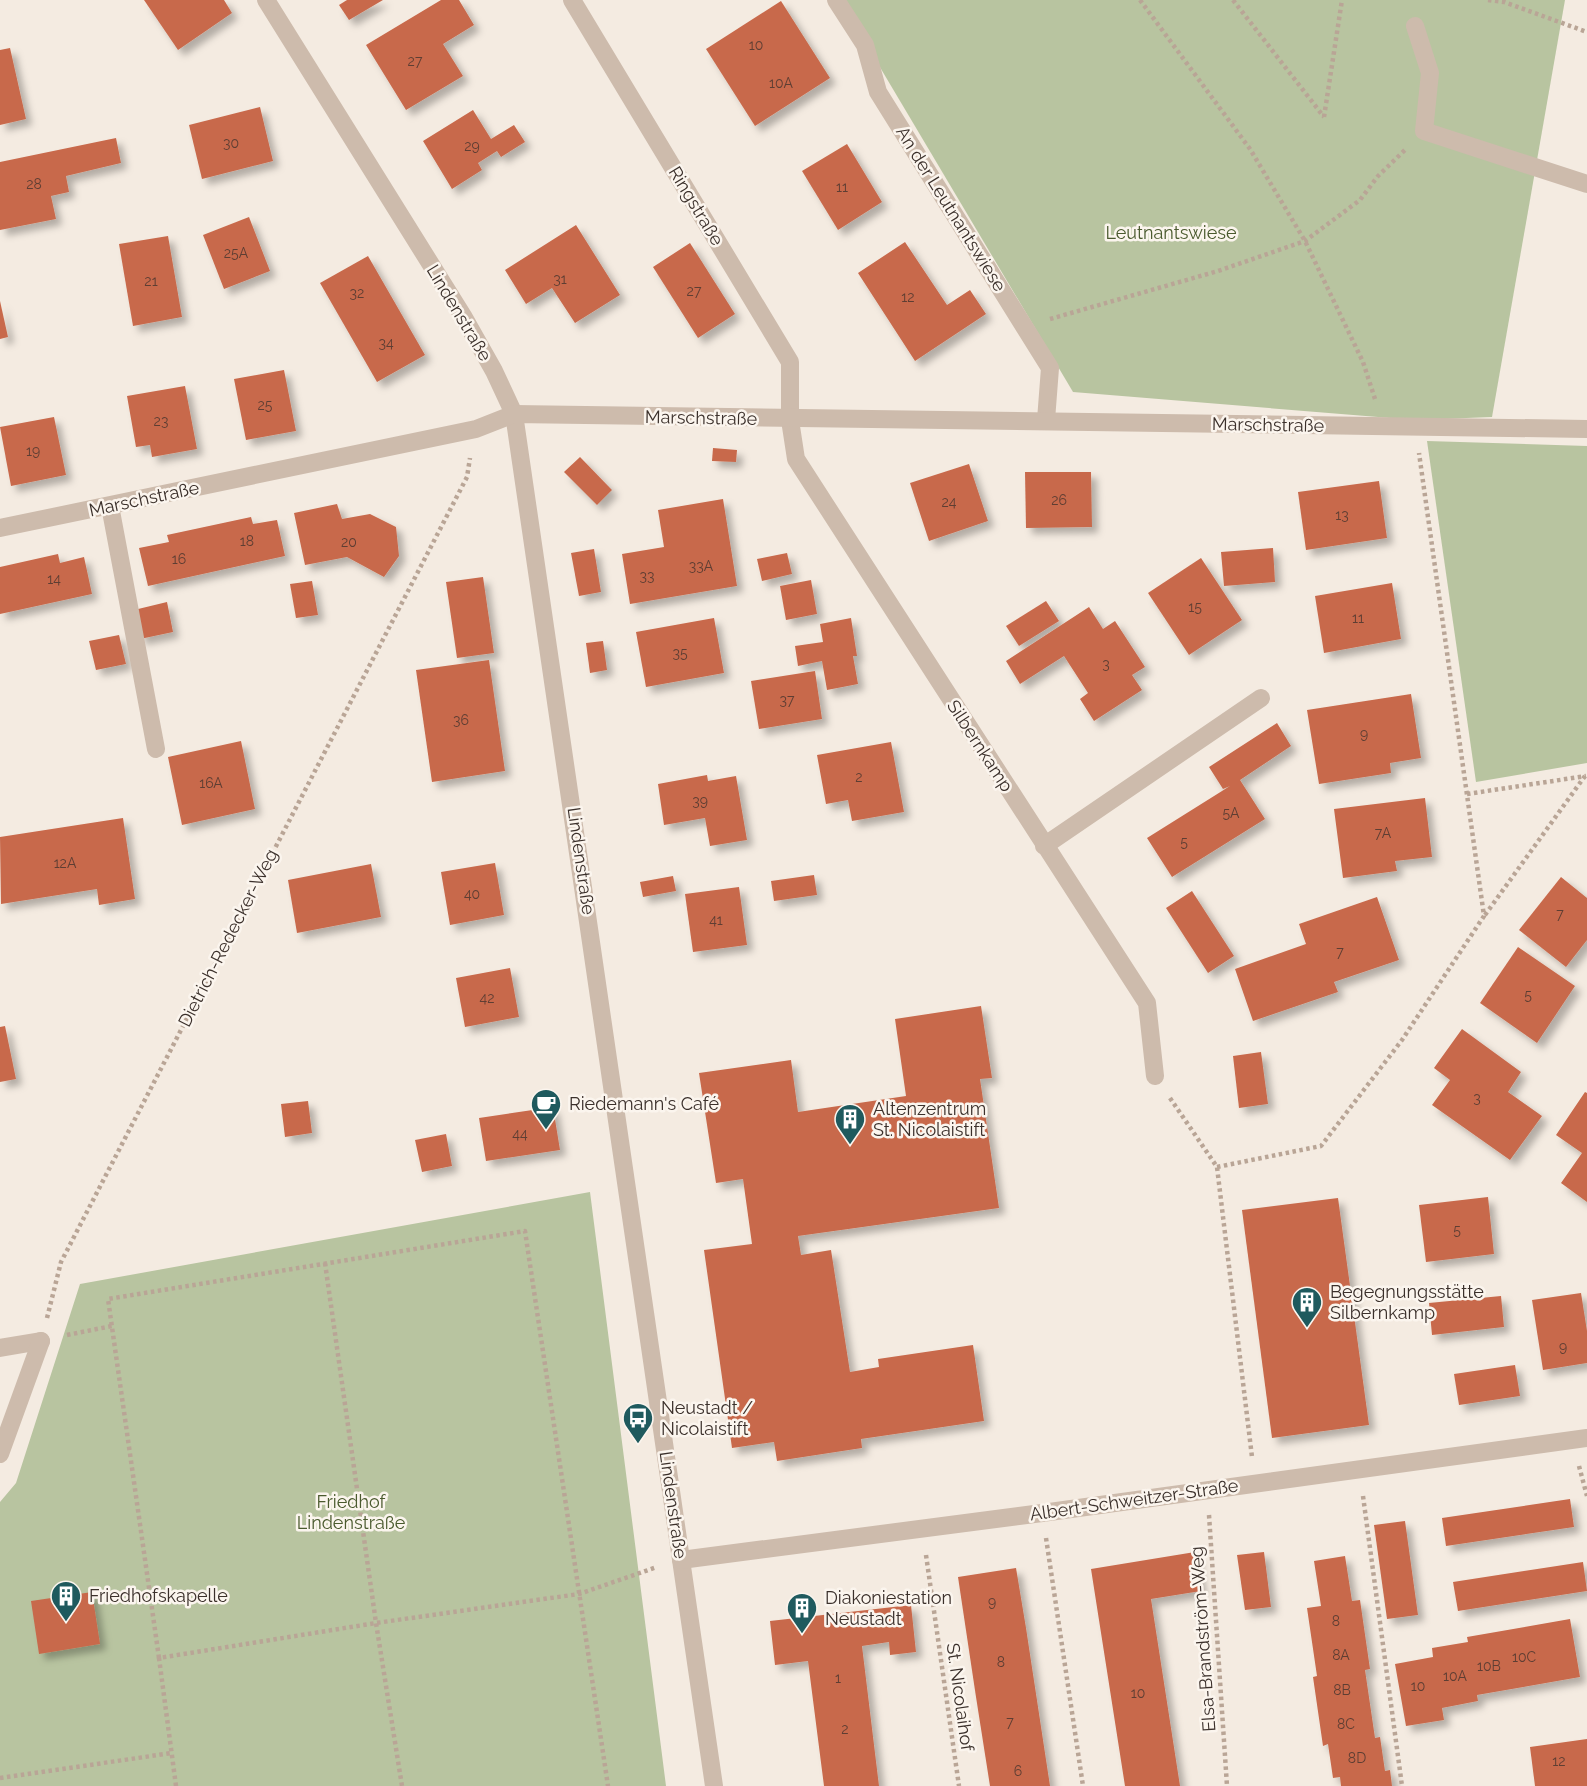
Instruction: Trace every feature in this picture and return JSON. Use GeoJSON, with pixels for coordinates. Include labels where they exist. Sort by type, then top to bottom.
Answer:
{"type":"FeatureCollection","features":[{"type":"Feature","properties":{"kind":"street","name":"Lindenstraße"},"geometry":{"type":"LineString","coordinates":[[266,0],[463,316],[494,371],[514,414],[601,996],[714,1786]]}},
{"type":"Feature","properties":{"kind":"street","name":"Ringstraße"},"geometry":{"type":"LineString","coordinates":[[572,0],[790,362],[790,420]]}},
{"type":"Feature","properties":{"kind":"street","name":"An der Leutnantswiese"},"geometry":{"type":"LineString","coordinates":[[836,0],[865,45],[878,92],[1050,368],[1046,420]]}},
{"type":"Feature","properties":{"kind":"street"},"geometry":{"type":"LineString","coordinates":[[1415,26],[1430,73],[1424,131],[1587,184]]}},
{"type":"Feature","properties":{"kind":"street","name":"Marschstraße"},"geometry":{"type":"LineString","coordinates":[[0,527],[476,429],[514,414],[790,420],[1046,420],[1587,429]]}},
{"type":"Feature","properties":{"kind":"street","name":"Silbernkamp"},"geometry":{"type":"LineString","coordinates":[[790,420],[796,459],[1147,1003],[1155,1076]]}},
{"type":"Feature","properties":{"kind":"street"},"geometry":{"type":"LineString","coordinates":[[110,506],[156,749]]}},
{"type":"Feature","properties":{"kind":"street"},"geometry":{"type":"LineString","coordinates":[[1044,846],[1261,698]]}},
{"type":"Feature","properties":{"kind":"street"},"geometry":{"type":"LineString","coordinates":[[0,1348],[41,1340]]}},
{"type":"Feature","properties":{"kind":"street"},"geometry":{"type":"LineString","coordinates":[[0,1454],[41,1340]]}},
{"type":"Feature","properties":{"kind":"street","name":"Albert-Schweitzer-Straße"},"geometry":{"type":"LineString","coordinates":[[681,1560],[1587,1438]]}},
{"type":"Feature","properties":{"kind":"path"},"geometry":{"type":"LineString","coordinates":[[1140,0],[1250,149],[1304,242],[1363,362],[1384,427]]}},
{"type":"Feature","properties":{"kind":"path"},"geometry":{"type":"LineString","coordinates":[[1233,0],[1324,117],[1342,0]]}},
{"type":"Feature","properties":{"kind":"path"},"geometry":{"type":"LineString","coordinates":[[1488,0],[1504,2],[1587,32]]}},
{"type":"Feature","properties":{"kind":"path"},"geometry":{"type":"LineString","coordinates":[[1025,326],[1218,271],[1304,242],[1360,200],[1378,176],[1424,131]]}},
{"type":"Feature","properties":{"kind":"path"},"geometry":{"type":"LineString","coordinates":[[1415,428],[1484,916]]}},
{"type":"Feature","properties":{"kind":"path","name":"Dietrich-Redecker-Weg"},"geometry":{"type":"LineString","coordinates":[[41,1340],[61,1262],[467,477],[476,429]]}},
{"type":"Feature","properties":{"kind":"path"},"geometry":{"type":"LineString","coordinates":[[1467,794],[1586,776]]}},
{"type":"Feature","properties":{"kind":"path"},"geometry":{"type":"LineString","coordinates":[[1217,1167],[1321,1146],[1402,1040],[1484,916],[1586,776]]}},
{"type":"Feature","properties":{"kind":"path"},"geometry":{"type":"LineString","coordinates":[[1155,1076],[1217,1167],[1255,1482]]}},
{"type":"Feature","properties":{"kind":"path"},"geometry":{"type":"LineString","coordinates":[[176,1786],[108,1299],[525,1231],[608,1786]]}},
{"type":"Feature","properties":{"kind":"path"},"geometry":{"type":"LineString","coordinates":[[325,1263],[402,1786]]}},
{"type":"Feature","properties":{"kind":"path"},"geometry":{"type":"LineString","coordinates":[[41,1340],[112,1326]]}},
{"type":"Feature","properties":{"kind":"path"},"geometry":{"type":"LineString","coordinates":[[1359,1467],[1402,1786]]}},
{"type":"Feature","properties":{"kind":"path","name":"Elsa-Brandström-Weg"},"geometry":{"type":"LineString","coordinates":[[1207,1490],[1227,1786]]}},
{"type":"Feature","properties":{"kind":"path"},"geometry":{"type":"LineString","coordinates":[[1042,1513],[1083,1786]]}},
{"type":"Feature","properties":{"kind":"path","name":"St. Nicolaihof"},"geometry":{"type":"LineString","coordinates":[[923,1528],[959,1786]]}},
{"type":"Feature","properties":{"kind":"path"},"geometry":{"type":"LineString","coordinates":[[159,1658],[579,1594],[681,1560]]}},
{"type":"Feature","properties":{"kind":"path"},"geometry":{"type":"LineString","coordinates":[[0,1778],[173,1753]]}},
{"type":"Feature","properties":{"kind":"green space","name":"Leutnantswiese"},"geometry":{"type":"Polygon","coordinates":[[[840,0],[1565,0],[1492,417],[1415,420],[1073,392],[840,0]]]}},
{"type":"Feature","properties":{"kind":"green space"},"geometry":{"type":"Polygon","coordinates":[[[1427,441],[1587,446],[1587,763],[1476,782],[1427,441]]]}},
{"type":"Feature","properties":{"kind":"green space","name":"Friedhof Lindenstraße"},"geometry":{"type":"Polygon","coordinates":[[[590,1192],[666,1786],[0,1786],[0,1502],[16,1483],[80,1284],[590,1192]]]}},
{"type":"Feature","properties":{"kind":"building"},"geometry":{"type":"Polygon","coordinates":[[[144,0],[224,0],[232,13],[178,50],[144,0]]]}},
{"type":"Feature","properties":{"kind":"building"},"geometry":{"type":"Polygon","coordinates":[[[347,0],[383,0],[349,20],[339,5],[347,0]]]}},
{"type":"Feature","properties":{"kind":"building"},"geometry":{"type":"Polygon","coordinates":[[[441,0],[459,0],[474,25],[443,44],[463,76],[406,110],[366,45],[441,0]]]}},
{"type":"Feature","properties":{"kind":"building"},"geometry":{"type":"Polygon","coordinates":[[[781,1],[830,78],[755,126],[706,49],[781,1]]]}},
{"type":"Feature","properties":{"kind":"building"},"geometry":{"type":"Polygon","coordinates":[[[10,48],[26,119],[0,125],[0,50],[10,48]]]}},
{"type":"Feature","properties":{"kind":"building"},"geometry":{"type":"Polygon","coordinates":[[[260,107],[273,161],[202,179],[189,125],[260,107]]]}},
{"type":"Feature","properties":{"kind":"building"},"geometry":{"type":"Polygon","coordinates":[[[473,110],[491,139],[514,125],[525,142],[501,157],[497,151],[478,163],[482,170],[452,189],[423,141],[473,110]]]}},
{"type":"Feature","properties":{"kind":"building"},"geometry":{"type":"Polygon","coordinates":[[[116,138],[121,163],[66,176],[69,192],[51,196],[56,219],[0,230],[0,162],[116,138]]]}},
{"type":"Feature","properties":{"kind":"building"},"geometry":{"type":"Polygon","coordinates":[[[847,144],[882,202],[838,230],[802,171],[847,144]]]}},
{"type":"Feature","properties":{"kind":"building"},"geometry":{"type":"Polygon","coordinates":[[[249,217],[270,271],[224,289],[203,235],[249,217]]]}},
{"type":"Feature","properties":{"kind":"building"},"geometry":{"type":"Polygon","coordinates":[[[576,225],[620,295],[575,323],[552,288],[526,304],[505,270],[576,225]]]}},
{"type":"Feature","properties":{"kind":"building"},"geometry":{"type":"Polygon","coordinates":[[[168,236],[182,317],[133,326],[119,244],[168,236]]]}},
{"type":"Feature","properties":{"kind":"building"},"geometry":{"type":"Polygon","coordinates":[[[905,242],[947,305],[970,290],[986,314],[915,361],[858,273],[905,242]]]}},
{"type":"Feature","properties":{"kind":"building"},"geometry":{"type":"Polygon","coordinates":[[[690,243],[735,314],[698,338],[653,267],[690,243]]]}},
{"type":"Feature","properties":{"kind":"building"},"geometry":{"type":"Polygon","coordinates":[[[368,256],[425,355],[377,382],[320,283],[368,256]]]}},
{"type":"Feature","properties":{"kind":"building"},"geometry":{"type":"Polygon","coordinates":[[[0,301],[8,337],[0,339],[0,301]]]}},
{"type":"Feature","properties":{"kind":"building"},"geometry":{"type":"Polygon","coordinates":[[[284,370],[296,431],[246,440],[234,379],[284,370]]]}},
{"type":"Feature","properties":{"kind":"building"},"geometry":{"type":"Polygon","coordinates":[[[185,386],[197,449],[152,457],[150,445],[136,447],[127,396],[185,386]]]}},
{"type":"Feature","properties":{"kind":"building"},"geometry":{"type":"Polygon","coordinates":[[[54,417],[66,475],[11,486],[0,427],[54,417]]]}},
{"type":"Feature","properties":{"kind":"building"},"geometry":{"type":"Polygon","coordinates":[[[713,448],[737,450],[736,462],[712,461],[713,448]]]}},
{"type":"Feature","properties":{"kind":"building"},"geometry":{"type":"Polygon","coordinates":[[[580,457],[612,490],[597,505],[564,472],[580,457]]]}},
{"type":"Feature","properties":{"kind":"building"},"geometry":{"type":"Polygon","coordinates":[[[969,464],[988,521],[929,541],[910,483],[969,464]]]}},
{"type":"Feature","properties":{"kind":"building"},"geometry":{"type":"Polygon","coordinates":[[[1025,472],[1091,472],[1092,527],[1026,528],[1025,472]]]}},
{"type":"Feature","properties":{"kind":"building"},"geometry":{"type":"Polygon","coordinates":[[[1379,481],[1387,538],[1306,550],[1298,492],[1379,481]]]}},
{"type":"Feature","properties":{"kind":"building"},"geometry":{"type":"Polygon","coordinates":[[[723,499],[737,586],[630,604],[622,554],[664,547],[658,510],[723,499]]]}},
{"type":"Feature","properties":{"kind":"building"},"geometry":{"type":"Polygon","coordinates":[[[337,504],[342,519],[370,514],[396,527],[399,556],[384,577],[347,557],[305,565],[294,513],[337,504]]]}},
{"type":"Feature","properties":{"kind":"building"},"geometry":{"type":"Polygon","coordinates":[[[251,517],[253,524],[277,520],[285,556],[148,586],[139,548],[169,542],[167,535],[251,517]]]}},
{"type":"Feature","properties":{"kind":"building"},"geometry":{"type":"Polygon","coordinates":[[[1273,548],[1275,582],[1224,586],[1221,552],[1273,548]]]}},
{"type":"Feature","properties":{"kind":"building"},"geometry":{"type":"Polygon","coordinates":[[[594,549],[601,592],[579,596],[571,553],[594,549]]]}},
{"type":"Feature","properties":{"kind":"building"},"geometry":{"type":"Polygon","coordinates":[[[787,553],[792,574],[762,581],[757,559],[787,553]]]}},
{"type":"Feature","properties":{"kind":"building"},"geometry":{"type":"Polygon","coordinates":[[[58,554],[60,563],[84,557],[92,594],[0,614],[0,567],[58,554]]]}},
{"type":"Feature","properties":{"kind":"building"},"geometry":{"type":"Polygon","coordinates":[[[1201,558],[1242,620],[1189,655],[1148,593],[1201,558]]]}},
{"type":"Feature","properties":{"kind":"building"},"geometry":{"type":"Polygon","coordinates":[[[483,577],[494,653],[457,658],[446,582],[483,577]]]}},
{"type":"Feature","properties":{"kind":"building"},"geometry":{"type":"Polygon","coordinates":[[[811,580],[817,614],[786,620],[780,586],[811,580]]]}},
{"type":"Feature","properties":{"kind":"building"},"geometry":{"type":"Polygon","coordinates":[[[312,581],[318,615],[296,618],[290,584],[312,581]]]}},
{"type":"Feature","properties":{"kind":"building"},"geometry":{"type":"Polygon","coordinates":[[[1392,583],[1401,639],[1324,653],[1315,596],[1392,583]]]}},
{"type":"Feature","properties":{"kind":"building"},"geometry":{"type":"Polygon","coordinates":[[[1046,601],[1059,621],[1019,646],[1006,626],[1046,601]]]}},
{"type":"Feature","properties":{"kind":"building"},"geometry":{"type":"Polygon","coordinates":[[[167,602],[173,632],[140,639],[134,610],[167,602]]]}},
{"type":"Feature","properties":{"kind":"building"},"geometry":{"type":"Polygon","coordinates":[[[1089,607],[1103,629],[1115,621],[1145,667],[1132,675],[1142,690],[1094,721],[1080,699],[1088,693],[1064,656],[1020,684],[1006,661],[1089,607]]]}},
{"type":"Feature","properties":{"kind":"building"},"geometry":{"type":"Polygon","coordinates":[[[714,618],[724,673],[646,687],[636,632],[714,618]]]}},
{"type":"Feature","properties":{"kind":"building"},"geometry":{"type":"Polygon","coordinates":[[[851,618],[858,684],[827,690],[822,661],[798,666],[795,646],[823,642],[820,624],[851,618]]]}},
{"type":"Feature","properties":{"kind":"building"},"geometry":{"type":"Polygon","coordinates":[[[119,635],[126,664],[96,670],[89,641],[119,635]]]}},
{"type":"Feature","properties":{"kind":"building"},"geometry":{"type":"Polygon","coordinates":[[[603,641],[607,670],[590,673],[586,643],[603,641]]]}},
{"type":"Feature","properties":{"kind":"building"},"geometry":{"type":"Polygon","coordinates":[[[489,660],[505,771],[432,782],[416,670],[489,660]]]}},
{"type":"Feature","properties":{"kind":"building"},"geometry":{"type":"Polygon","coordinates":[[[815,671],[822,719],[759,729],[751,681],[815,671]]]}},
{"type":"Feature","properties":{"kind":"building"},"geometry":{"type":"Polygon","coordinates":[[[1411,694],[1421,758],[1390,763],[1391,773],[1319,784],[1307,710],[1411,694]]]}},
{"type":"Feature","properties":{"kind":"building"},"geometry":{"type":"Polygon","coordinates":[[[1277,723],[1291,746],[1240,780],[1265,819],[1172,877],[1147,838],[1230,786],[1223,789],[1209,767],[1277,723]]]}},
{"type":"Feature","properties":{"kind":"building"},"geometry":{"type":"Polygon","coordinates":[[[241,741],[255,809],[182,825],[168,757],[241,741]]]}},
{"type":"Feature","properties":{"kind":"building"},"geometry":{"type":"Polygon","coordinates":[[[891,742],[904,812],[852,821],[848,800],[826,804],[817,755],[891,742]]]}},
{"type":"Feature","properties":{"kind":"building"},"geometry":{"type":"Polygon","coordinates":[[[707,775],[708,781],[736,776],[747,840],[710,846],[705,818],[664,825],[658,784],[707,775]]]}},
{"type":"Feature","properties":{"kind":"building"},"geometry":{"type":"Polygon","coordinates":[[[1425,798],[1432,857],[1395,861],[1397,871],[1343,878],[1334,809],[1425,798]]]}},
{"type":"Feature","properties":{"kind":"building"},"geometry":{"type":"Polygon","coordinates":[[[123,818],[135,899],[99,905],[97,889],[1,904],[0,837],[123,818]]]}},
{"type":"Feature","properties":{"kind":"building"},"geometry":{"type":"Polygon","coordinates":[[[495,863],[504,915],[450,925],[441,872],[495,863]]]}},
{"type":"Feature","properties":{"kind":"building"},"geometry":{"type":"Polygon","coordinates":[[[371,864],[381,917],[297,933],[288,880],[371,864]]]}},
{"type":"Feature","properties":{"kind":"building"},"geometry":{"type":"Polygon","coordinates":[[[814,875],[817,895],[774,901],[771,881],[814,875]]]}},
{"type":"Feature","properties":{"kind":"building"},"geometry":{"type":"Polygon","coordinates":[[[673,876],[676,891],[643,897],[640,882],[673,876]]]}},
{"type":"Feature","properties":{"kind":"building"},"geometry":{"type":"Polygon","coordinates":[[[1561,877],[1587,898],[1587,940],[1566,967],[1519,930],[1561,877]]]}},
{"type":"Feature","properties":{"kind":"building"},"geometry":{"type":"Polygon","coordinates":[[[739,887],[747,945],[693,952],[685,894],[739,887]]]}},
{"type":"Feature","properties":{"kind":"building"},"geometry":{"type":"Polygon","coordinates":[[[1192,891],[1234,956],[1208,973],[1166,908],[1192,891]]]}},
{"type":"Feature","properties":{"kind":"building"},"geometry":{"type":"Polygon","coordinates":[[[1377,897],[1399,960],[1334,982],[1338,992],[1253,1021],[1235,969],[1306,944],[1299,924],[1377,897]]]}},
{"type":"Feature","properties":{"kind":"building"},"geometry":{"type":"Polygon","coordinates":[[[1518,947],[1575,986],[1537,1043],[1480,1003],[1518,947]]]}},
{"type":"Feature","properties":{"kind":"building"},"geometry":{"type":"Polygon","coordinates":[[[510,968],[519,1017],[465,1027],[456,978],[510,968]]]}},
{"type":"Feature","properties":{"kind":"building"},"geometry":{"type":"Polygon","coordinates":[[[981,1006],[992,1078],[980,1079],[999,1208],[798,1236],[801,1255],[831,1250],[850,1372],[879,1367],[878,1359],[973,1345],[984,1421],[861,1439],[862,1448],[777,1461],[774,1442],[732,1448],[704,1250],[752,1244],[743,1179],[716,1183],[699,1073],[791,1060],[798,1112],[906,1096],[895,1019],[981,1006]]]}},
{"type":"Feature","properties":{"kind":"building"},"geometry":{"type":"Polygon","coordinates":[[[5,1026],[16,1079],[0,1082],[0,1027],[5,1026]]]}},
{"type":"Feature","properties":{"kind":"building"},"geometry":{"type":"Polygon","coordinates":[[[1462,1029],[1521,1072],[1508,1092],[1542,1116],[1510,1160],[1432,1105],[1450,1080],[1434,1068],[1462,1029]]]}},
{"type":"Feature","properties":{"kind":"building"},"geometry":{"type":"Polygon","coordinates":[[[1261,1052],[1268,1104],[1239,1108],[1233,1056],[1261,1052]]]}},
{"type":"Feature","properties":{"kind":"building"},"geometry":{"type":"Polygon","coordinates":[[[1585,1092],[1587,1202],[1561,1183],[1582,1153],[1556,1135],[1585,1092]]]}},
{"type":"Feature","properties":{"kind":"building"},"geometry":{"type":"Polygon","coordinates":[[[308,1101],[312,1133],[285,1137],[281,1104],[308,1101]]]}},
{"type":"Feature","properties":{"kind":"building"},"geometry":{"type":"Polygon","coordinates":[[[553,1107],[560,1150],[486,1161],[479,1118],[553,1107]]]}},
{"type":"Feature","properties":{"kind":"building"},"geometry":{"type":"Polygon","coordinates":[[[446,1134],[452,1166],[422,1172],[415,1140],[446,1134]]]}},
{"type":"Feature","properties":{"kind":"building"},"geometry":{"type":"Polygon","coordinates":[[[1488,1197],[1494,1254],[1426,1262],[1419,1205],[1488,1197]]]}},
{"type":"Feature","properties":{"kind":"building","name":"Begegnungsstätte Silbernkamp"},"geometry":{"type":"Polygon","coordinates":[[[1338,1198],[1369,1425],[1272,1438],[1242,1210],[1338,1198]]]}},
{"type":"Feature","properties":{"kind":"building"},"geometry":{"type":"Polygon","coordinates":[[[1581,1293],[1587,1331],[1587,1363],[1543,1370],[1532,1300],[1581,1293]]]}},
{"type":"Feature","properties":{"kind":"building"},"geometry":{"type":"Polygon","coordinates":[[[1501,1296],[1504,1327],[1432,1335],[1429,1303],[1501,1296]]]}},
{"type":"Feature","properties":{"kind":"building"},"geometry":{"type":"Polygon","coordinates":[[[1515,1365],[1520,1396],[1459,1405],[1454,1374],[1515,1365]]]}},
{"type":"Feature","properties":{"kind":"building"},"geometry":{"type":"Polygon","coordinates":[[[1570,1499],[1574,1527],[1446,1546],[1442,1518],[1570,1499]]]}},
{"type":"Feature","properties":{"kind":"building"},"geometry":{"type":"Polygon","coordinates":[[[1405,1521],[1418,1615],[1387,1619],[1374,1525],[1405,1521]]]}},
{"type":"Feature","properties":{"kind":"building"},"geometry":{"type":"Polygon","coordinates":[[[1195,1552],[1201,1591],[1151,1599],[1180,1786],[1125,1786],[1091,1569],[1195,1552]]]}},
{"type":"Feature","properties":{"kind":"building"},"geometry":{"type":"Polygon","coordinates":[[[1264,1552],[1271,1607],[1245,1610],[1237,1555],[1264,1552]]]}},
{"type":"Feature","properties":{"kind":"building"},"geometry":{"type":"Polygon","coordinates":[[[1345,1556],[1352,1601],[1360,1600],[1370,1669],[1365,1670],[1375,1738],[1380,1737],[1385,1771],[1390,1770],[1392,1786],[1341,1786],[1340,1777],[1333,1778],[1328,1744],[1323,1746],[1313,1677],[1317,1676],[1307,1608],[1321,1606],[1314,1561],[1345,1556]]]}},
{"type":"Feature","properties":{"kind":"building"},"geometry":{"type":"Polygon","coordinates":[[[1583,1562],[1587,1591],[1458,1611],[1453,1582],[1583,1562]]]}},
{"type":"Feature","properties":{"kind":"building"},"geometry":{"type":"Polygon","coordinates":[[[1016,1568],[1050,1786],[990,1786],[976,1697],[958,1577],[1016,1568]]]}},
{"type":"Feature","properties":{"kind":"building","name":"Friedhofskapelle"},"geometry":{"type":"Polygon","coordinates":[[[92,1592],[100,1644],[39,1654],[31,1601],[92,1592]]]}},
{"type":"Feature","properties":{"kind":"building"},"geometry":{"type":"Polygon","coordinates":[[[911,1605],[916,1652],[890,1655],[889,1642],[862,1646],[879,1786],[824,1786],[808,1661],[775,1665],[770,1621],[911,1605]]]}},
{"type":"Feature","properties":{"kind":"building"},"geometry":{"type":"Polygon","coordinates":[[[1570,1619],[1580,1677],[1477,1695],[1478,1701],[1442,1708],[1444,1720],[1406,1726],[1395,1664],[1433,1657],[1432,1648],[1468,1642],[1467,1637],[1570,1619]]]}},
{"type":"Feature","properties":{"kind":"building"},"geometry":{"type":"Polygon","coordinates":[[[1587,1739],[1587,1786],[1535,1786],[1530,1747],[1587,1739]]]}},
{"type":"Feature","properties":{"kind":"place","name":"Riedemann's Café"},"geometry":{"type":"Point","coordinates":[546,1131]}},
{"type":"Feature","properties":{"kind":"place","name":"Altenzentrum St. Nicolaistift"},"geometry":{"type":"Point","coordinates":[850,1146]}},
{"type":"Feature","properties":{"kind":"place","name":"Begegnungsstätte Silbernkamp"},"geometry":{"type":"Point","coordinates":[1307,1329]}},
{"type":"Feature","properties":{"kind":"place","name":"Neustadt / Nicolaistift"},"geometry":{"type":"Point","coordinates":[638,1445]}},
{"type":"Feature","properties":{"kind":"place","name":"Friedhofskapelle"},"geometry":{"type":"Point","coordinates":[66,1623]}},
{"type":"Feature","properties":{"kind":"place","name":"Diakoniestation Neustadt"},"geometry":{"type":"Point","coordinates":[802,1635]}}]}
